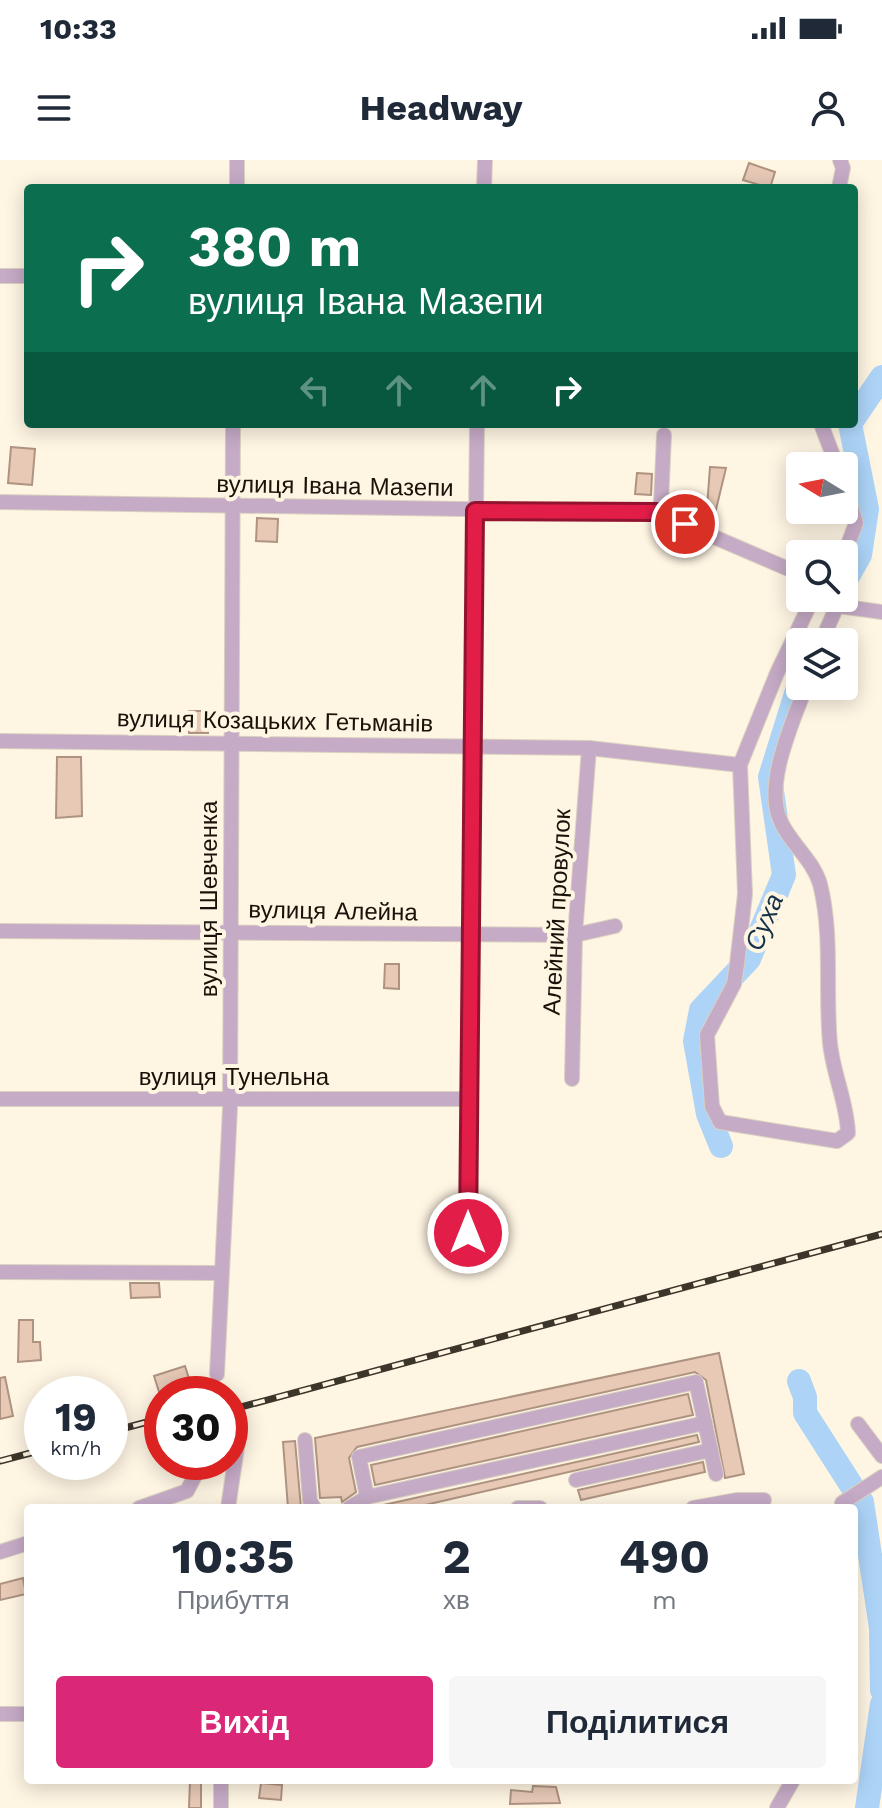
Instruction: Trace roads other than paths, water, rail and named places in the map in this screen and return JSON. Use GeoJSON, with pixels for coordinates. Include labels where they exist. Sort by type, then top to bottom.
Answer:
{"type":"FeatureCollection","features":[{"type":"Feature","properties":{"kind":"street"},"geometry":{"type":"LineString","coordinates":[[237,160],[237,184]]}},
{"type":"Feature","properties":{"kind":"street"},"geometry":{"type":"LineString","coordinates":[[484,184],[485,160]]}},
{"type":"Feature","properties":{"kind":"street"},"geometry":{"type":"LineString","coordinates":[[840,160],[843,168],[840,184]]}},
{"type":"Feature","properties":{"kind":"street"},"geometry":{"type":"LineString","coordinates":[[0,276],[24,276]]}},
{"type":"Feature","properties":{"kind":"street","name":"вулиця Шевченка"},"geometry":{"type":"LineString","coordinates":[[217,1374],[230,1100],[233,428]]}},
{"type":"Feature","properties":{"kind":"street"},"geometry":{"type":"LineString","coordinates":[[468,1233],[477,428]]}},
{"type":"Feature","properties":{"kind":"street"},"geometry":{"type":"LineString","coordinates":[[823,428],[832,452]]}},
{"type":"Feature","properties":{"kind":"street"},"geometry":{"type":"LineString","coordinates":[[656,512],[661,503],[664,435]]}},
{"type":"Feature","properties":{"kind":"street","name":"вулиця Івана Мазепи"},"geometry":{"type":"LineString","coordinates":[[0,502],[656,512],[786,568]]}},
{"type":"Feature","properties":{"kind":"street"},"geometry":{"type":"LineString","coordinates":[[858,609],[882,612]]}},
{"type":"Feature","properties":{"kind":"street"},"geometry":{"type":"LineString","coordinates":[[801,700],[778,763],[777,802],[780,822],[798,843],[819,880],[828,962],[830,1044],[848,1118],[848,1133],[844,1139],[815,1139],[720,1122],[712,1106],[707,1035],[734,984],[737,964],[745,894],[740,765],[777,673],[808,612]]}},
{"type":"Feature","properties":{"kind":"street","name":"вулиця Козацьких Гетьманів"},"geometry":{"type":"LineString","coordinates":[[0,741],[589,748],[740,765]]}},
{"type":"Feature","properties":{"kind":"street","name":"Алейний провулок"},"geometry":{"type":"LineString","coordinates":[[572,1079],[575,935],[589,748]]}},
{"type":"Feature","properties":{"kind":"street","name":"вулиця Алейна"},"geometry":{"type":"LineString","coordinates":[[0,931],[231,930],[575,935],[615,926]]}},
{"type":"Feature","properties":{"kind":"street","name":"вулиця Тунельна"},"geometry":{"type":"LineString","coordinates":[[0,1099],[469,1099]]}},
{"type":"Feature","properties":{"kind":"street"},"geometry":{"type":"LineString","coordinates":[[0,1272],[221,1273]]}},
{"type":"Feature","properties":{"kind":"street"},"geometry":{"type":"LineString","coordinates":[[367,1497],[359,1457],[696,1382],[716,1474]]}},
{"type":"Feature","properties":{"kind":"street"},"geometry":{"type":"LineString","coordinates":[[356,1504],[367,1497],[705,1423]]}},
{"type":"Feature","properties":{"kind":"street"},"geometry":{"type":"LineString","coordinates":[[858,1424],[882,1456]]}},
{"type":"Feature","properties":{"kind":"street"},"geometry":{"type":"LineString","coordinates":[[305,1440],[312,1504]]}},
{"type":"Feature","properties":{"kind":"street"},"geometry":{"type":"LineString","coordinates":[[576,1480],[711,1450]]}},
{"type":"Feature","properties":{"kind":"street"},"geometry":{"type":"LineString","coordinates":[[853,1497],[882,1477]]}},
{"type":"Feature","properties":{"kind":"street"},"geometry":{"type":"LineString","coordinates":[[150,1504],[187,1491],[193,1480]]}},
{"type":"Feature","properties":{"kind":"street"},"geometry":{"type":"LineString","coordinates":[[228,1504],[231,1480]]}},
{"type":"Feature","properties":{"kind":"street"},"geometry":{"type":"LineString","coordinates":[[715,1504],[764,1500]]}},
{"type":"Feature","properties":{"kind":"street"},"geometry":{"type":"LineString","coordinates":[[0,1552],[24,1544]]}},
{"type":"Feature","properties":{"kind":"street"},"geometry":{"type":"LineString","coordinates":[[0,1714],[24,1714]]}},
{"type":"Feature","properties":{"kind":"street"},"geometry":{"type":"LineString","coordinates":[[221,1784],[221,1808]]}},
{"type":"Feature","properties":{"kind":"street"},"geometry":{"type":"LineString","coordinates":[[777,1808],[791,1784]]}},
{"type":"Feature","properties":{"kind":"waterway","name":"Суха"},"geometry":{"type":"LineString","coordinates":[[858,412],[882,377]]}},
{"type":"Feature","properties":{"kind":"waterway","name":"Суха"},"geometry":{"type":"LineString","coordinates":[[851,428],[867,509],[858,558]]}},
{"type":"Feature","properties":{"kind":"waterway","name":"Суха"},"geometry":{"type":"LineString","coordinates":[[721,1146],[708,1114],[695,1041],[701,1010],[749,959],[784,875],[770,777],[794,700]]}},
{"type":"Feature","properties":{"kind":"waterway","name":"Суха"},"geometry":{"type":"LineString","coordinates":[[799,1381],[805,1397],[805,1413],[862,1502],[881,1628],[882,1690]]}},
{"type":"Feature","properties":{"kind":"waterway","name":"Суха"},"geometry":{"type":"LineString","coordinates":[[867,1808],[882,1704]]}},
{"type":"Feature","properties":{"kind":"railway"},"geometry":{"type":"LineString","coordinates":[[248,1405],[882,1234]]}},
{"type":"Feature","properties":{"kind":"railway"},"geometry":{"type":"LineString","coordinates":[[128,1427],[144,1423]]}},
{"type":"Feature","properties":{"kind":"railway"},"geometry":{"type":"LineString","coordinates":[[0,1461],[24,1455]]}}]}
